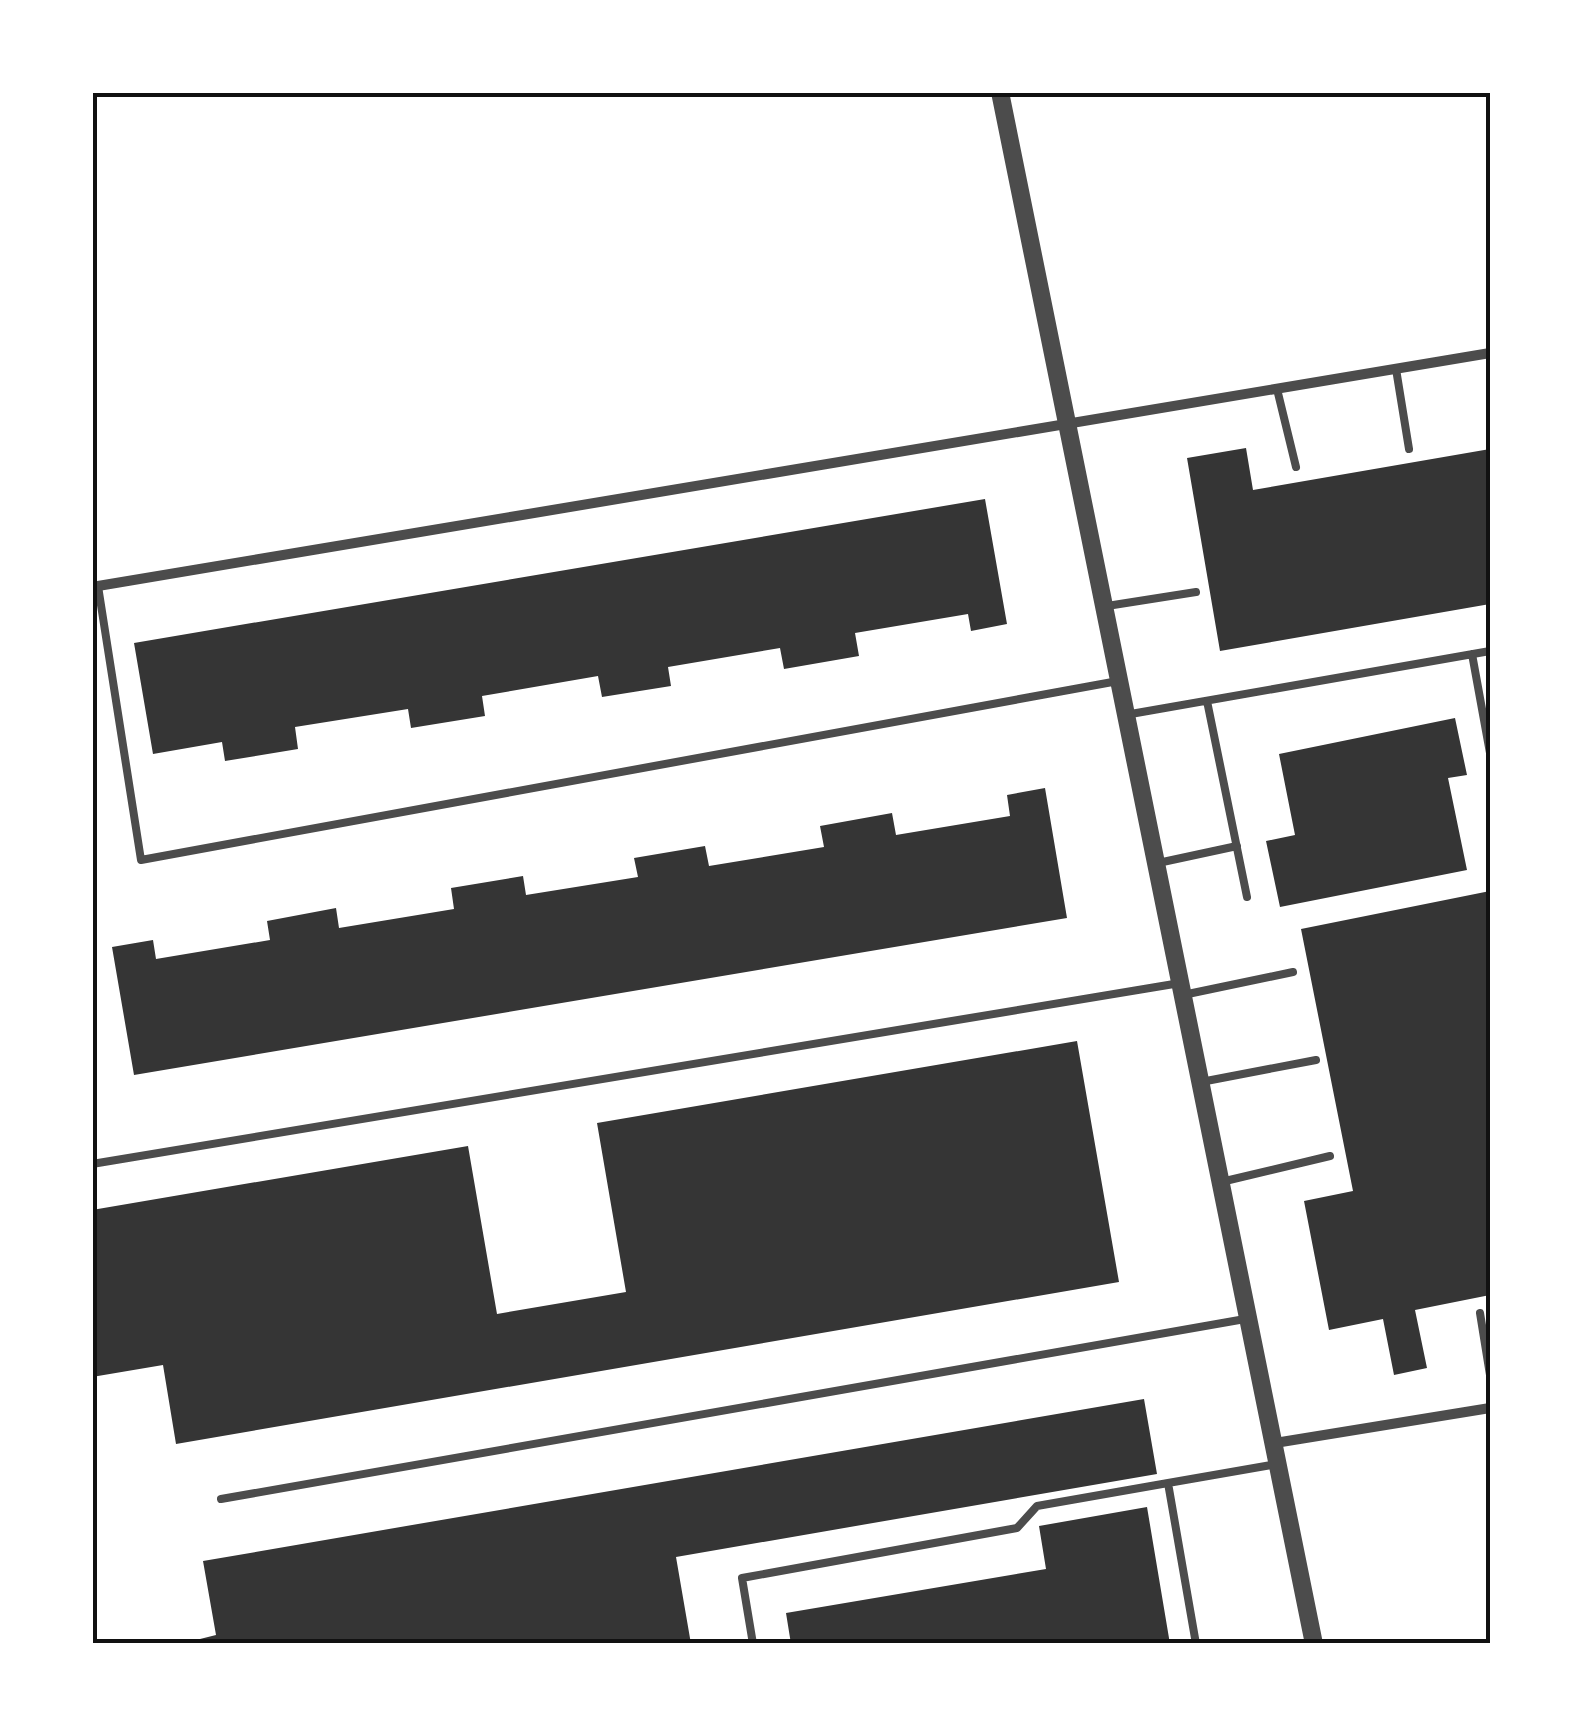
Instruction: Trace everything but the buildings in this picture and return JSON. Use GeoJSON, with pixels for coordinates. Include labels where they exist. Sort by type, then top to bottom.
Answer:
{"type":"FeatureCollection","features":[{"type":"Feature","properties":{"kind":"street"},"geometry":{"type":"LineString","coordinates":[[1000,92],[1314,1644]]}},
{"type":"Feature","properties":{"kind":"street"},"geometry":{"type":"LineString","coordinates":[[96,586],[1490,353]]}},
{"type":"Feature","properties":{"kind":"street"},"geometry":{"type":"LineString","coordinates":[[1275,1442],[1490,1408]]}},
{"type":"Feature","properties":{"kind":"lane"},"geometry":{"type":"LineString","coordinates":[[1396,369],[1409,449]]}},
{"type":"Feature","properties":{"kind":"lane"},"geometry":{"type":"LineString","coordinates":[[1277,390],[1296,467]]}},
{"type":"Feature","properties":{"kind":"lane"},"geometry":{"type":"LineString","coordinates":[[96,586],[141,860],[1118,680]]}},
{"type":"Feature","properties":{"kind":"lane"},"geometry":{"type":"LineString","coordinates":[[1103,607],[1196,592]]}},
{"type":"Feature","properties":{"kind":"lane"},"geometry":{"type":"LineString","coordinates":[[1125,715],[1490,651]]}},
{"type":"Feature","properties":{"kind":"lane"},"geometry":{"type":"LineString","coordinates":[[1472,654],[1490,753]]}},
{"type":"Feature","properties":{"kind":"lane"},"geometry":{"type":"LineString","coordinates":[[1207,701],[1248,897]]}},
{"type":"Feature","properties":{"kind":"lane"},"geometry":{"type":"LineString","coordinates":[[1156,864],[1237,846]]}},
{"type":"Feature","properties":{"kind":"lane"},"geometry":{"type":"LineString","coordinates":[[92,1164],[1293,972]]}},
{"type":"Feature","properties":{"kind":"lane"},"geometry":{"type":"LineString","coordinates":[[1201,1082],[1316,1060]]}},
{"type":"Feature","properties":{"kind":"lane"},"geometry":{"type":"LineString","coordinates":[[1221,1182],[1330,1156]]}},
{"type":"Feature","properties":{"kind":"lane"},"geometry":{"type":"LineString","coordinates":[[1480,1314],[1490,1375]]}},
{"type":"Feature","properties":{"kind":"lane"},"geometry":{"type":"LineString","coordinates":[[221,1499],[1250,1318]]}},
{"type":"Feature","properties":{"kind":"lane"},"geometry":{"type":"LineString","coordinates":[[753,1644],[742,1578],[1017,1528],[1037,1506],[1280,1464]]}},
{"type":"Feature","properties":{"kind":"lane"},"geometry":{"type":"LineString","coordinates":[[1168,1483],[1196,1644]]}}]}
